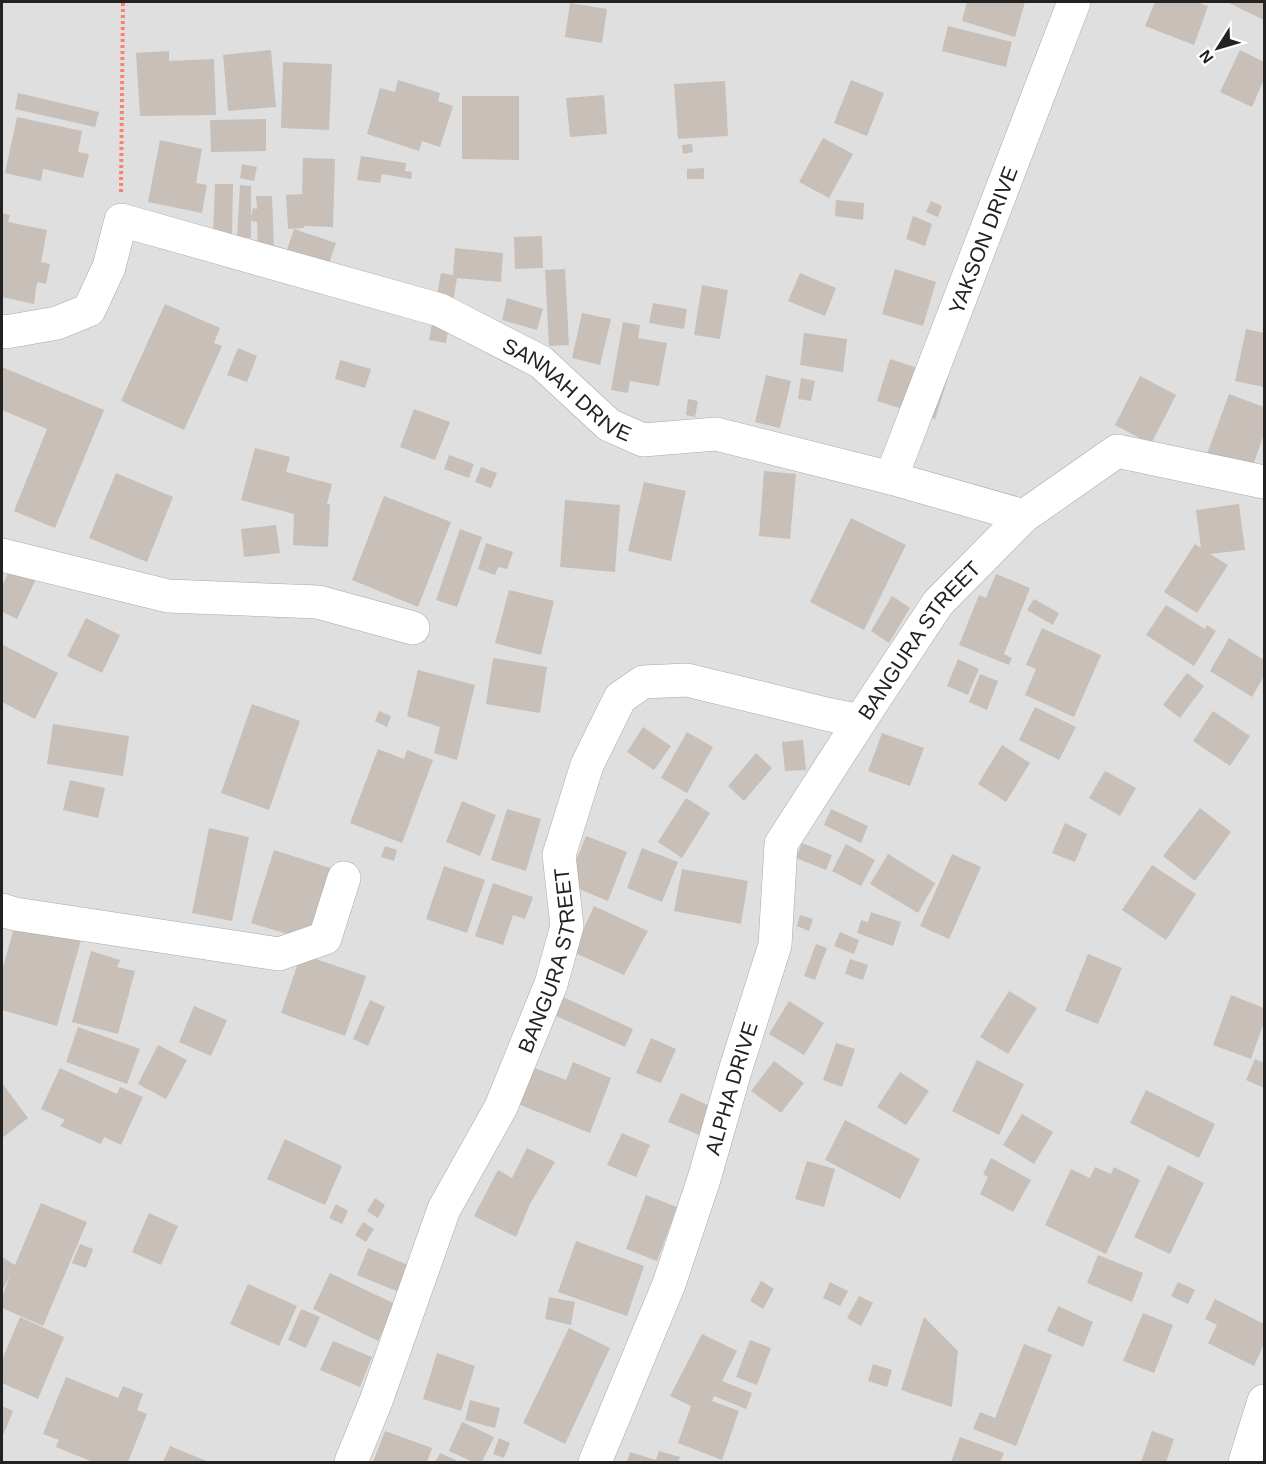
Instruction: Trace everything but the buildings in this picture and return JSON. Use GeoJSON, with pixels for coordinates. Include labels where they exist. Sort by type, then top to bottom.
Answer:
{"type":"FeatureCollection","features":[{"type":"Feature","properties":{"kind":"street","name":"YAKSON DRIVE"},"geometry":{"type":"LineString","coordinates":[[891,478],[1074,2]]}},
{"type":"Feature","properties":{"kind":"street"},"geometry":{"type":"LineString","coordinates":[[2,331],[57,323],[89,310],[109,267],[121,220]]}},
{"type":"Feature","properties":{"kind":"street","name":"SANNAH DRIVE"},"geometry":{"type":"LineString","coordinates":[[121,220],[441,310],[541,362],[609,425],[643,440],[716,434],[891,478],[1024,516]]}},
{"type":"Feature","properties":{"kind":"street","name":"BANGURA STREET"},"geometry":{"type":"LineString","coordinates":[[351,1462],[376,1401],[444,1209],[501,1107],[551,984],[567,926],[559,855],[587,765],[620,698],[643,682],[687,680],[860,721],[938,603],[1024,516],[1118,451],[1264,482]]}},
{"type":"Feature","properties":{"kind":"street"},"geometry":{"type":"LineString","coordinates":[[2,555],[168,596],[318,602],[413,628]]}},
{"type":"Feature","properties":{"kind":"street","name":"ALPHA DRIVE"},"geometry":{"type":"LineString","coordinates":[[595,1462],[669,1284],[705,1179],[735,1071],[775,945],[781,844],[860,721]]}},
{"type":"Feature","properties":{"kind":"street"},"geometry":{"type":"LineString","coordinates":[[2,910],[15,914],[279,954],[326,938],[344,878]]}},
{"type":"Feature","properties":{"kind":"street"},"geometry":{"type":"LineString","coordinates":[[1245,1462],[1264,1401]]}},
{"type":"Feature","properties":{"kind":"path"},"geometry":{"type":"LineString","coordinates":[[121,220],[123,2]]}},
{"type":"Feature","properties":{"kind":"shaded area"},"geometry":{"type":"Polygon","coordinates":[[[2,2],[1264,2],[1264,1462],[2,1462],[2,2]]]}}]}
